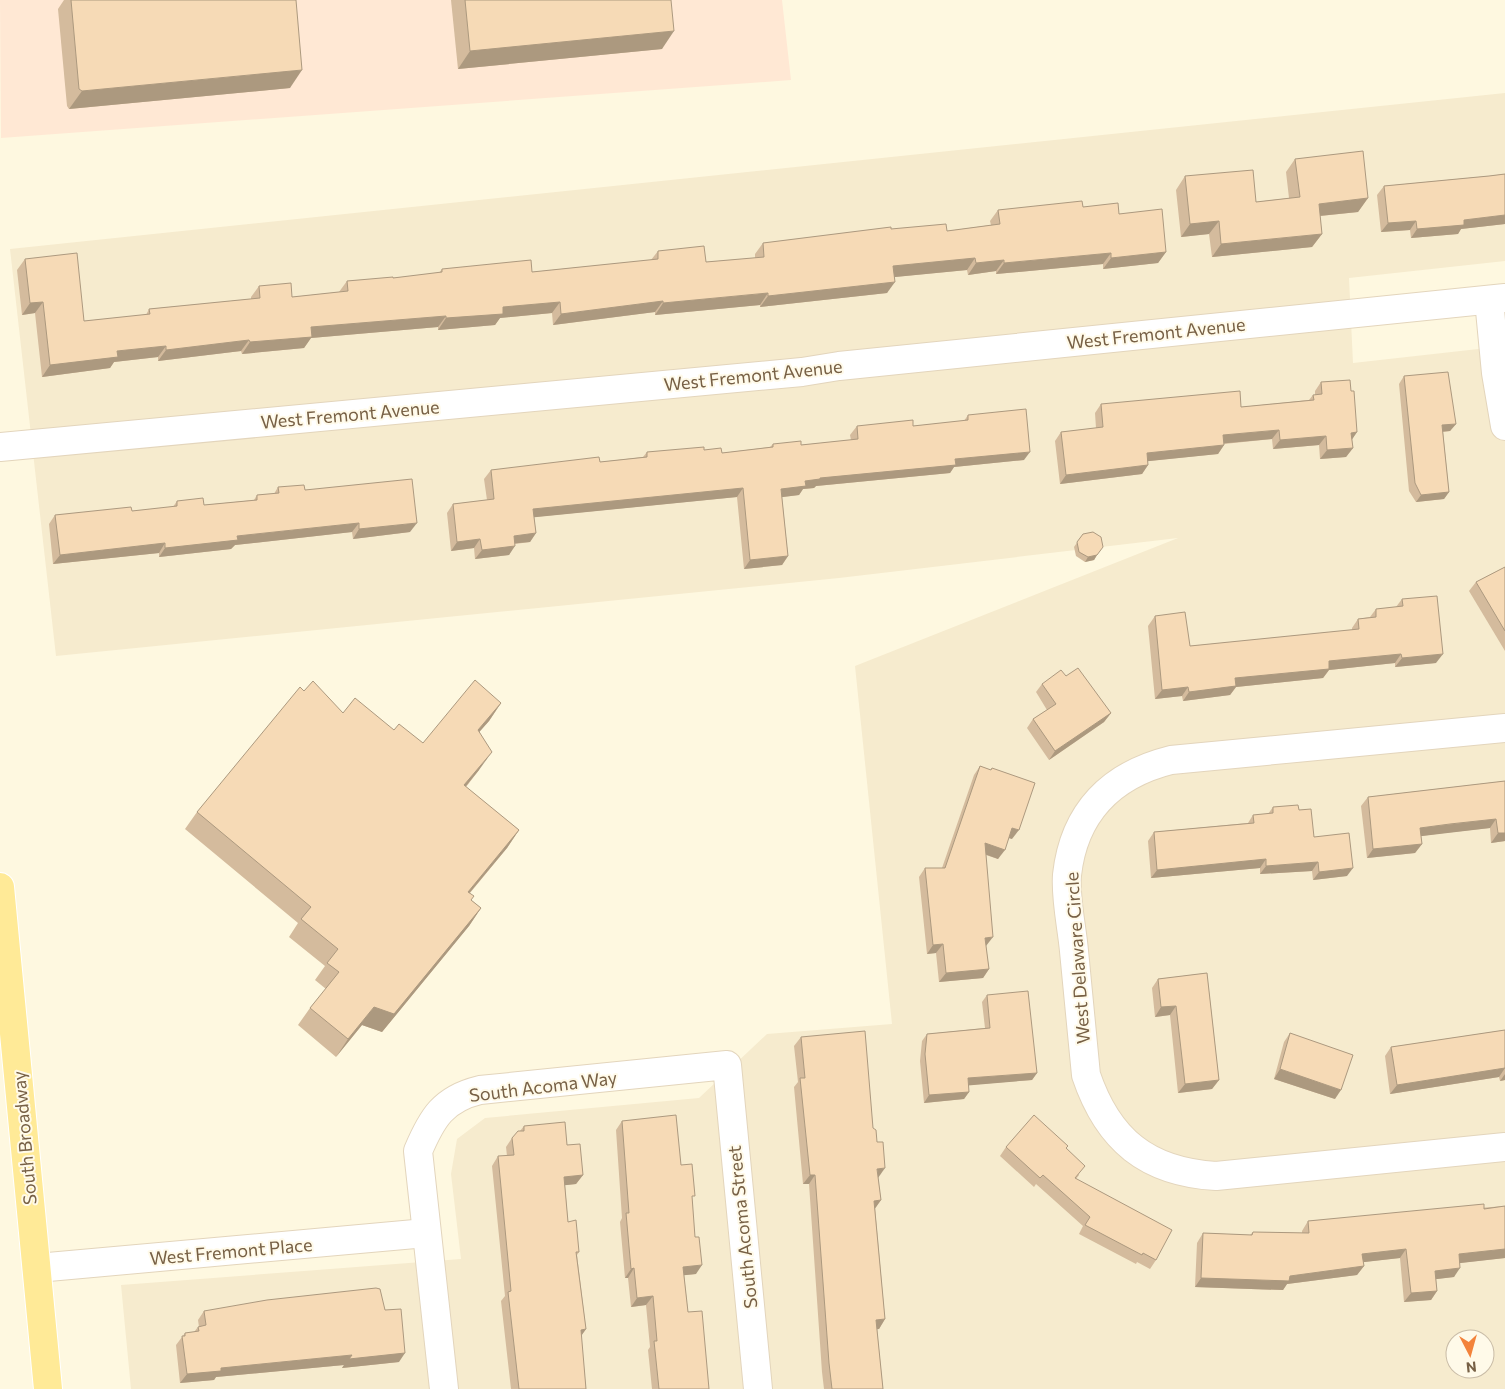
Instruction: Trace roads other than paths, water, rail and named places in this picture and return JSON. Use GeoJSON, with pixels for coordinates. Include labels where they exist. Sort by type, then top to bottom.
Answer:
{"type":"FeatureCollection","features":[{"type":"Feature","properties":{"kind":"main road","name":"South Broadway"},"geometry":{"type":"LineString","coordinates":[[0,887],[48,1389]]}},
{"type":"Feature","properties":{"kind":"street"},"geometry":{"type":"LineString","coordinates":[[1497,299],[1496,374],[1505,426]]}},
{"type":"Feature","properties":{"kind":"street","name":"West Fremont Avenue"},"geometry":{"type":"LineString","coordinates":[[0,447],[802,372],[839,366],[1497,299]]}},
{"type":"Feature","properties":{"kind":"street","name":"West Delaware Circle"},"geometry":{"type":"LineString","coordinates":[[1505,728],[1171,760],[1145,766],[1117,782],[1085,817],[1073,843],[1067,877],[1086,1075],[1095,1102],[1118,1135],[1131,1147],[1156,1163],[1189,1174],[1216,1176],[1505,1147]]}},
{"type":"Feature","properties":{"kind":"street","name":"South Acoma Way"},"geometry":{"type":"LineString","coordinates":[[444,1389],[418,1151],[432,1120],[452,1100],[463,1094],[480,1090],[727,1065]]}},
{"type":"Feature","properties":{"kind":"street","name":"South Acoma Street"},"geometry":{"type":"LineString","coordinates":[[727,1065],[758,1389]]}},
{"type":"Feature","properties":{"kind":"street","name":"West Fremont Place"},"geometry":{"type":"LineString","coordinates":[[36,1268],[426,1233]]}}]}
